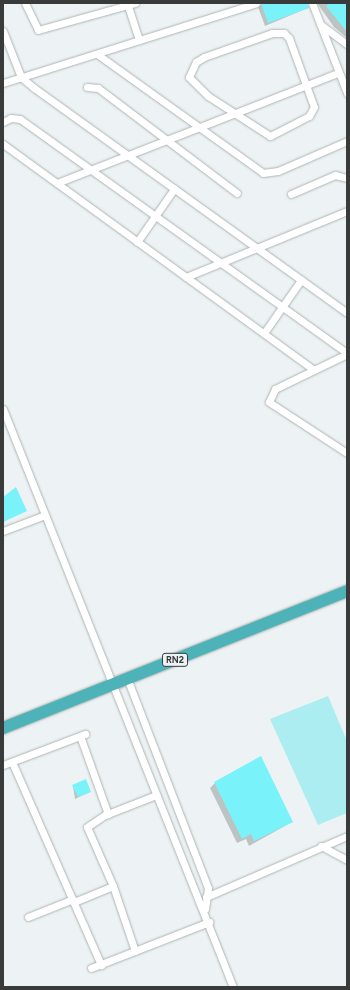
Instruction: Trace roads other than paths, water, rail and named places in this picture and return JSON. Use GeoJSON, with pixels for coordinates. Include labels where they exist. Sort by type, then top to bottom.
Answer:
{"type":"FeatureCollection","features":[{"type":"Feature","properties":{"kind":"highway","name":"RN2"},"geometry":{"type":"LineString","coordinates":[[3,728],[347,591]]}},
{"type":"Feature","properties":{"kind":"street"},"geometry":{"type":"LineString","coordinates":[[26,3],[38,30],[130,4],[139,40]]}},
{"type":"Feature","properties":{"kind":"street"},"geometry":{"type":"LineString","coordinates":[[3,83],[256,3]]}},
{"type":"Feature","properties":{"kind":"street"},"geometry":{"type":"LineString","coordinates":[[312,3],[347,93]]}},
{"type":"Feature","properties":{"kind":"street"},"geometry":{"type":"LineString","coordinates":[[320,24],[347,44]]}},
{"type":"Feature","properties":{"kind":"street"},"geometry":{"type":"LineString","coordinates":[[3,31],[21,77],[125,155],[347,313]]}},
{"type":"Feature","properties":{"kind":"street"},"geometry":{"type":"LineString","coordinates":[[272,33],[284,33],[306,84],[313,112],[275,136],[264,135],[233,113],[208,96],[189,77],[196,62],[272,33]]}},
{"type":"Feature","properties":{"kind":"street"},"geometry":{"type":"LineString","coordinates":[[97,54],[199,129],[263,173],[278,171],[347,141]]}},
{"type":"Feature","properties":{"kind":"street"},"geometry":{"type":"LineString","coordinates":[[57,183],[125,155],[199,129],[233,113],[338,73]]}},
{"type":"Feature","properties":{"kind":"street"},"geometry":{"type":"LineString","coordinates":[[87,87],[98,88],[237,193]]}},
{"type":"Feature","properties":{"kind":"street"},"geometry":{"type":"LineString","coordinates":[[3,122],[11,118],[20,119],[223,262],[347,354],[275,389],[269,402],[347,453]]}},
{"type":"Feature","properties":{"kind":"street"},"geometry":{"type":"LineString","coordinates":[[3,144],[314,370]]}},
{"type":"Feature","properties":{"kind":"street"},"geometry":{"type":"LineString","coordinates":[[291,194],[335,175],[347,178]]}},
{"type":"Feature","properties":{"kind":"street"},"geometry":{"type":"LineString","coordinates":[[137,242],[174,189]]}},
{"type":"Feature","properties":{"kind":"street"},"geometry":{"type":"LineString","coordinates":[[186,276],[259,249],[347,211]]}},
{"type":"Feature","properties":{"kind":"street"},"geometry":{"type":"LineString","coordinates":[[264,333],[301,280]]}},
{"type":"Feature","properties":{"kind":"street"},"geometry":{"type":"LineString","coordinates":[[3,409],[198,900],[205,909],[231,986]]}},
{"type":"Feature","properties":{"kind":"street"},"geometry":{"type":"LineString","coordinates":[[3,531],[45,515]]}},
{"type":"Feature","properties":{"kind":"street"},"geometry":{"type":"LineString","coordinates":[[126,678],[208,895],[205,909]]}},
{"type":"Feature","properties":{"kind":"street"},"geometry":{"type":"LineString","coordinates":[[3,765],[82,735],[108,814]]}},
{"type":"Feature","properties":{"kind":"street"},"geometry":{"type":"LineString","coordinates":[[12,762],[74,900],[100,964]]}},
{"type":"Feature","properties":{"kind":"street"},"geometry":{"type":"LineString","coordinates":[[135,951],[113,886],[87,830],[91,822],[156,795]]}},
{"type":"Feature","properties":{"kind":"street"},"geometry":{"type":"LineString","coordinates":[[198,900],[347,836]]}},
{"type":"Feature","properties":{"kind":"street"},"geometry":{"type":"LineString","coordinates":[[321,846],[347,860]]}},
{"type":"Feature","properties":{"kind":"street"},"geometry":{"type":"LineString","coordinates":[[28,917],[113,886]]}},
{"type":"Feature","properties":{"kind":"street"},"geometry":{"type":"LineString","coordinates":[[91,968],[209,922]]}}]}
